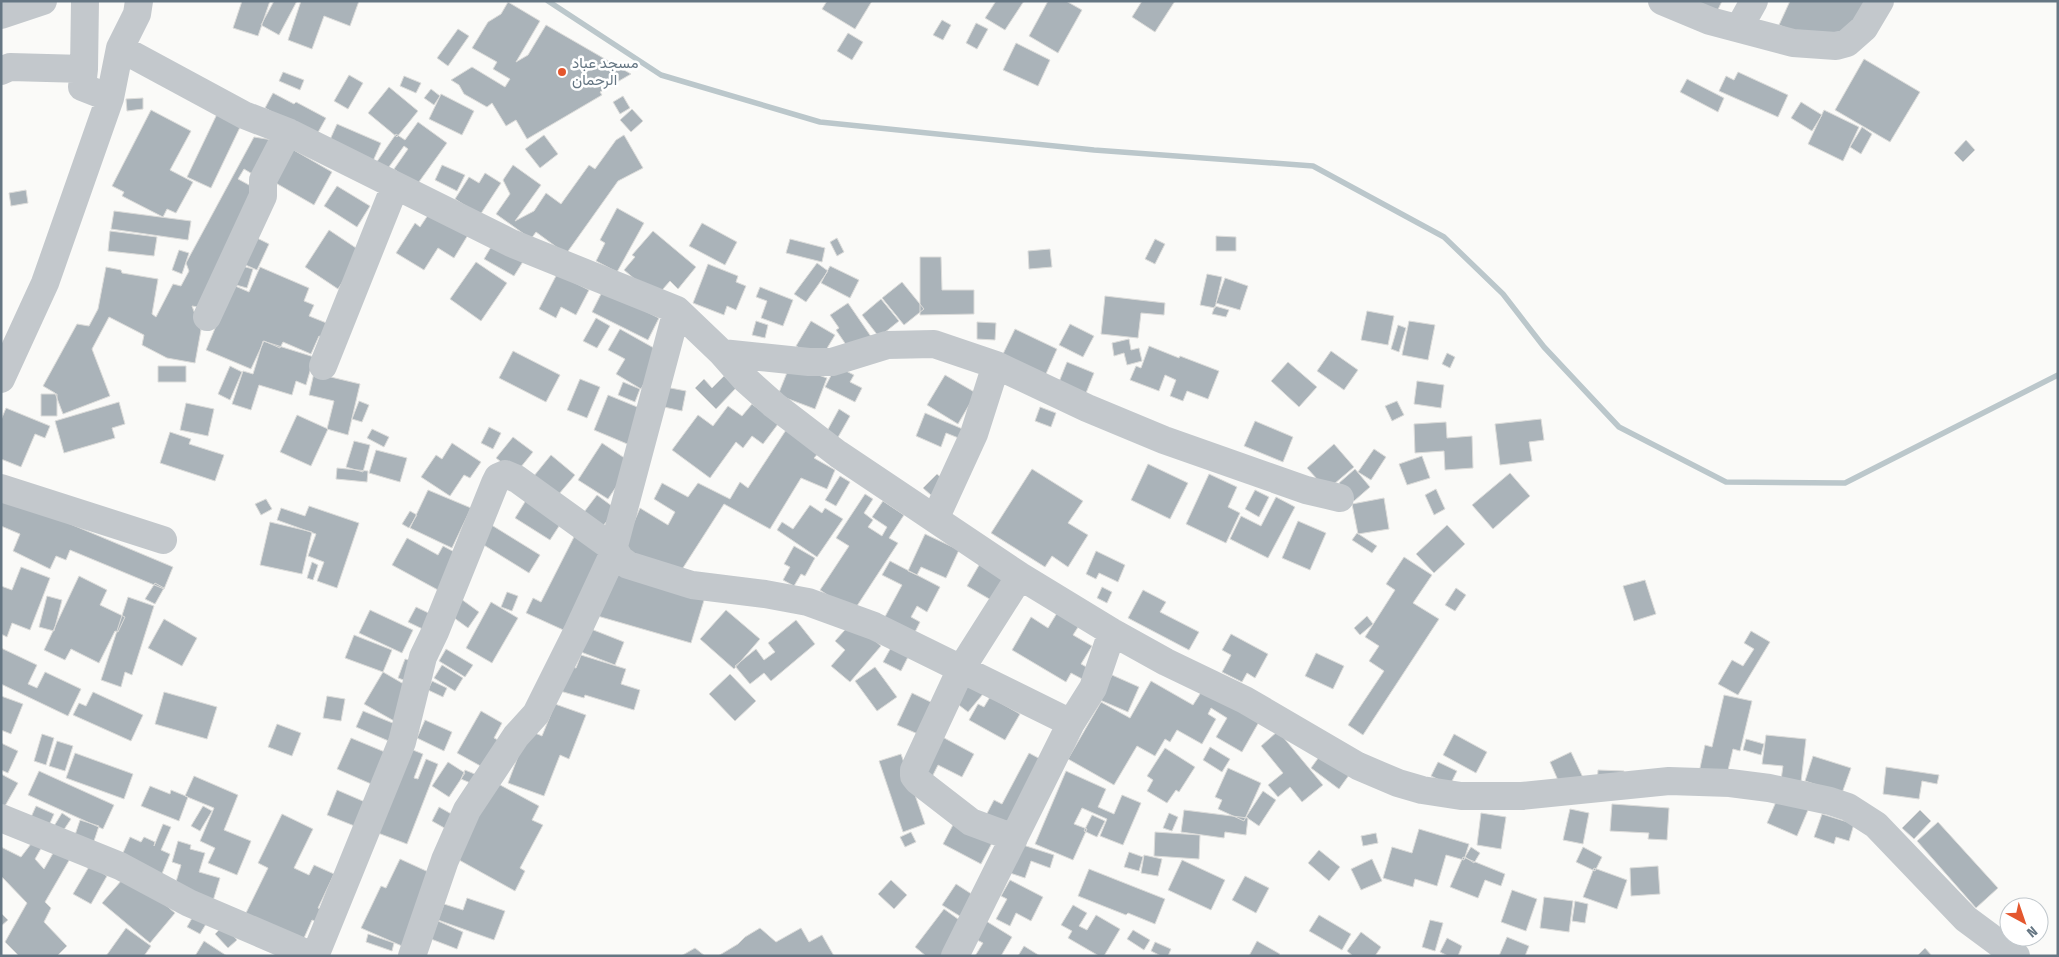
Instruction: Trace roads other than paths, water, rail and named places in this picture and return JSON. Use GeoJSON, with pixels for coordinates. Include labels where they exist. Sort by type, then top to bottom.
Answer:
{"type":"FeatureCollection","features":[{"type":"Feature","properties":{"kind":"street"},"geometry":{"type":"LineString","coordinates":[[1,15],[43,1]]}},
{"type":"Feature","properties":{"kind":"street"},"geometry":{"type":"LineString","coordinates":[[85,1],[82,87],[110,98]]}},
{"type":"Feature","properties":{"kind":"street"},"geometry":{"type":"LineString","coordinates":[[1,379],[45,282],[110,98],[120,48],[137,14],[139,1]]}},
{"type":"Feature","properties":{"kind":"street"},"geometry":{"type":"LineString","coordinates":[[1662,1],[1710,21],[1793,43],[1836,46],[1847,43],[1864,28],[1880,1]]}},
{"type":"Feature","properties":{"kind":"street"},"geometry":{"type":"LineString","coordinates":[[1739,28],[1754,1]]}},
{"type":"Feature","properties":{"kind":"street"},"geometry":{"type":"LineString","coordinates":[[120,48],[244,115],[288,132],[511,243],[677,310],[722,353],[744,379],[807,431],[838,454],[1020,576],[1112,632],[1166,662],[1245,700],[1358,766],[1398,783],[1422,790],[1461,796],[1522,796],[1669,781],[1730,783],[1811,796],[1848,807],[1876,825],[1966,919],[2016,956]]}},
{"type":"Feature","properties":{"kind":"street"},"geometry":{"type":"LineString","coordinates":[[1,71],[10,67],[84,68]]}},
{"type":"Feature","properties":{"kind":"street"},"geometry":{"type":"LineString","coordinates":[[207,317],[263,196],[263,180],[288,132]]}},
{"type":"Feature","properties":{"kind":"street"},"geometry":{"type":"LineString","coordinates":[[323,366],[395,186]]}},
{"type":"Feature","properties":{"kind":"street"},"geometry":{"type":"LineString","coordinates":[[412,956],[445,860],[467,810],[516,736],[536,714],[610,561],[677,310]]}},
{"type":"Feature","properties":{"kind":"street"},"geometry":{"type":"LineString","coordinates":[[722,353],[808,362],[832,362],[887,345],[934,344],[996,365],[1087,408],[1164,440],[1306,490],[1340,498]]}},
{"type":"Feature","properties":{"kind":"street"},"geometry":{"type":"LineString","coordinates":[[935,519],[974,434],[996,365]]}},
{"type":"Feature","properties":{"kind":"street"},"geometry":{"type":"LineString","coordinates":[[1,818],[120,866],[189,903],[314,956],[402,742],[423,657],[498,477],[505,474],[518,479],[614,549],[620,559],[628,565],[692,585],[765,594],[808,602],[874,626],[1071,723]]}},
{"type":"Feature","properties":{"kind":"street"},"geometry":{"type":"LineString","coordinates":[[1,488],[163,540]]}},
{"type":"Feature","properties":{"kind":"street"},"geometry":{"type":"LineString","coordinates":[[1014,838],[971,822],[918,781],[914,776],[914,770],[961,670],[1020,576]]}},
{"type":"Feature","properties":{"kind":"street"},"geometry":{"type":"LineString","coordinates":[[955,956],[1071,723],[1093,688],[1112,632]]}},
{"type":"Feature","properties":{"kind":"waterway"},"geometry":{"type":"LineString","coordinates":[[548,1],[661,75],[820,122],[1094,150],[1313,166],[1444,237],[1503,294],[1544,347],[1619,427],[1726,482],[1845,483],[2058,375]]}},
{"type":"Feature","properties":{"kind":"place","name":"مسجد عباد الرحمان"},"geometry":{"type":"Point","coordinates":[562,72]}}]}
